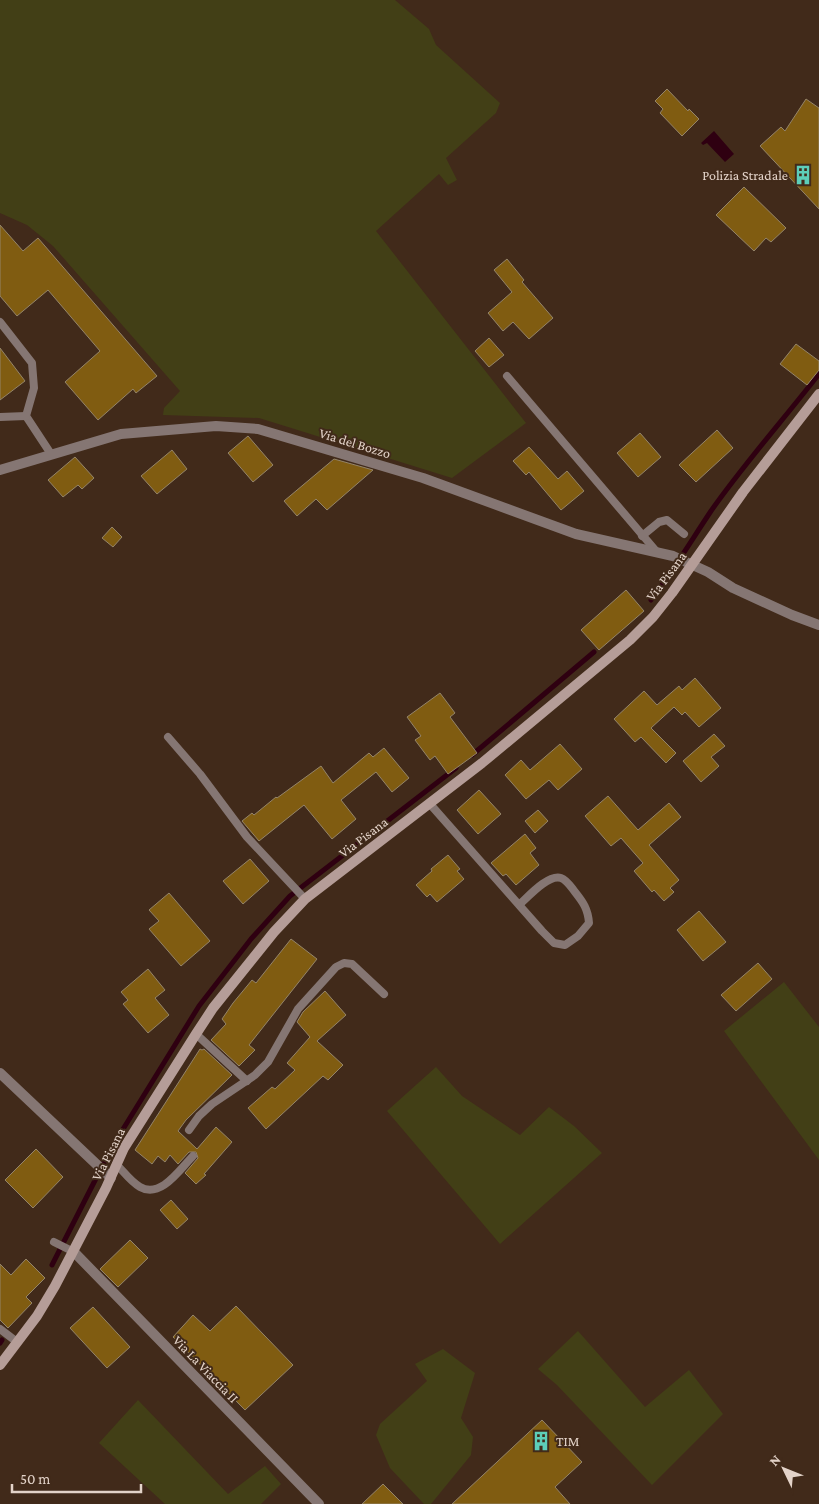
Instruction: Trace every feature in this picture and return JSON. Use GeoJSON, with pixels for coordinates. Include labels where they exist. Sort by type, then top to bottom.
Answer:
{"type":"FeatureCollection","features":[{"type":"Feature","properties":{"kind":"main road","name":"Via Pisana"},"geometry":{"type":"LineString","coordinates":[[0,1365],[14,1340],[41,1308],[70,1250],[111,1178],[124,1148],[196,1034],[213,1008],[303,897],[430,804],[630,640],[653,617],[689,563],[819,394]]}},
{"type":"Feature","properties":{"kind":"street","name":"Via del Bozzo"},"geometry":{"type":"LineString","coordinates":[[0,470],[121,434],[216,426],[258,429],[422,478],[576,534],[673,556],[733,588],[819,625]]}},
{"type":"Feature","properties":{"kind":"street"},"geometry":{"type":"LineString","coordinates":[[0,1073],[111,1178]]}},
{"type":"Feature","properties":{"kind":"street","name":"Via La Viaccia II"},"geometry":{"type":"LineString","coordinates":[[70,1250],[319,1504]]}},
{"type":"Feature","properties":{"kind":"lane"},"geometry":{"type":"LineString","coordinates":[[0,322],[32,363],[34,388],[26,416],[51,454]]}},
{"type":"Feature","properties":{"kind":"lane"},"geometry":{"type":"LineString","coordinates":[[507,376],[656,552]]}},
{"type":"Feature","properties":{"kind":"lane"},"geometry":{"type":"LineString","coordinates":[[0,417],[26,416]]}},
{"type":"Feature","properties":{"kind":"lane"},"geometry":{"type":"LineString","coordinates":[[642,536],[659,522],[667,520],[684,534]]}},
{"type":"Feature","properties":{"kind":"lane"},"geometry":{"type":"LineString","coordinates":[[168,737],[200,774],[246,837],[303,897]]}},
{"type":"Feature","properties":{"kind":"lane"},"geometry":{"type":"LineString","coordinates":[[430,804],[519,905],[554,943],[565,945],[578,936],[589,923],[584,903],[566,881],[560,878],[553,878],[543,884],[519,905]]}},
{"type":"Feature","properties":{"kind":"lane"},"geometry":{"type":"LineString","coordinates":[[190,1130],[199,1116],[212,1104],[247,1081],[268,1062],[298,1009],[336,967],[344,963],[352,964],[384,994]]}},
{"type":"Feature","properties":{"kind":"lane"},"geometry":{"type":"LineString","coordinates":[[196,1034],[247,1081]]}},
{"type":"Feature","properties":{"kind":"lane"},"geometry":{"type":"LineString","coordinates":[[117,1165],[140,1187],[150,1190],[161,1188],[193,1156]]}},
{"type":"Feature","properties":{"kind":"lane"},"geometry":{"type":"LineString","coordinates":[[54,1242],[70,1250]]}},
{"type":"Feature","properties":{"kind":"lane"},"geometry":{"type":"LineString","coordinates":[[0,1329],[14,1340]]}},
{"type":"Feature","properties":{"kind":"shaded area"},"geometry":{"type":"Polygon","coordinates":[[[0,0],[395,0],[429,29],[436,45],[500,103],[496,113],[446,158],[457,180],[448,185],[439,174],[376,231],[526,423],[452,478],[259,418],[163,415],[164,408],[180,391],[53,246],[27,225],[0,213],[0,0]]]}},
{"type":"Feature","properties":{"kind":"shaded area"},"geometry":{"type":"Polygon","coordinates":[[[714,131],[734,154],[725,162],[707,143],[703,145],[701,143],[714,131]]]}},
{"type":"Feature","properties":{"kind":"shaded area"},"geometry":{"type":"Polygon","coordinates":[[[784,982],[819,1027],[819,1160],[724,1031],[784,982]]]}},
{"type":"Feature","properties":{"kind":"shaded area"},"geometry":{"type":"Polygon","coordinates":[[[436,1067],[462,1096],[520,1135],[549,1107],[574,1126],[602,1153],[500,1244],[387,1111],[436,1067]]]}},
{"type":"Feature","properties":{"kind":"shaded area"},"geometry":{"type":"Polygon","coordinates":[[[578,1331],[645,1407],[689,1370],[723,1414],[652,1485],[557,1385],[538,1369],[578,1331]]]}},
{"type":"Feature","properties":{"kind":"shaded area"},"geometry":{"type":"Polygon","coordinates":[[[443,1349],[475,1373],[461,1418],[473,1437],[471,1455],[431,1504],[424,1504],[390,1468],[376,1435],[380,1424],[427,1381],[415,1364],[443,1349]]]}},
{"type":"Feature","properties":{"kind":"shaded area"},"geometry":{"type":"Polygon","coordinates":[[[138,1400],[228,1494],[265,1466],[281,1484],[261,1504],[165,1504],[99,1443],[138,1400]]]}},
{"type":"Feature","properties":{"kind":"building"},"geometry":{"type":"Polygon","coordinates":[[[667,89],[688,111],[689,109],[699,119],[682,136],[660,113],[663,109],[655,101],[667,89]]]}},
{"type":"Feature","properties":{"kind":"building","name":"Polizia Stradale"},"geometry":{"type":"Polygon","coordinates":[[[806,99],[819,108],[819,209],[760,146],[781,127],[785,131],[806,99]]]}},
{"type":"Feature","properties":{"kind":"building"},"geometry":{"type":"Polygon","coordinates":[[[744,187],[786,228],[771,242],[766,238],[754,251],[716,215],[744,187]]]}},
{"type":"Feature","properties":{"kind":"building"},"geometry":{"type":"Polygon","coordinates":[[[0,225],[23,251],[38,238],[157,376],[136,393],[133,389],[98,420],[65,382],[100,351],[48,290],[17,316],[0,296],[0,225]]]}},
{"type":"Feature","properties":{"kind":"building"},"geometry":{"type":"Polygon","coordinates":[[[507,259],[524,280],[522,282],[553,318],[529,339],[513,322],[503,331],[488,313],[512,292],[494,270],[507,259]]]}},
{"type":"Feature","properties":{"kind":"building"},"geometry":{"type":"Polygon","coordinates":[[[489,338],[504,355],[489,367],[475,351],[489,338]]]}},
{"type":"Feature","properties":{"kind":"building"},"geometry":{"type":"Polygon","coordinates":[[[796,344],[819,361],[819,370],[807,385],[780,364],[796,344]]]}},
{"type":"Feature","properties":{"kind":"building"},"geometry":{"type":"Polygon","coordinates":[[[0,348],[25,381],[0,400],[0,348]]]}},
{"type":"Feature","properties":{"kind":"building"},"geometry":{"type":"Polygon","coordinates":[[[717,430],[733,448],[696,482],[679,465],[717,430]]]}},
{"type":"Feature","properties":{"kind":"building"},"geometry":{"type":"Polygon","coordinates":[[[640,433],[661,457],[638,477],[617,453],[640,433]]]}},
{"type":"Feature","properties":{"kind":"building"},"geometry":{"type":"Polygon","coordinates":[[[248,436],[273,465],[253,482],[228,453],[248,436]]]}},
{"type":"Feature","properties":{"kind":"building"},"geometry":{"type":"Polygon","coordinates":[[[529,447],[558,479],[567,471],[584,491],[561,510],[529,472],[526,475],[513,461],[529,447]]]}},
{"type":"Feature","properties":{"kind":"building"},"geometry":{"type":"Polygon","coordinates":[[[172,450],[187,469],[157,494],[141,476],[172,450]]]}},
{"type":"Feature","properties":{"kind":"building"},"geometry":{"type":"Polygon","coordinates":[[[75,457],[94,478],[82,489],[78,485],[63,497],[48,480],[75,457]]]}},
{"type":"Feature","properties":{"kind":"building"},"geometry":{"type":"Polygon","coordinates":[[[334,459],[373,470],[327,510],[316,499],[297,516],[284,501],[334,459]]]}},
{"type":"Feature","properties":{"kind":"building"},"geometry":{"type":"Polygon","coordinates":[[[112,527],[122,537],[113,547],[102,538],[112,527]]]}},
{"type":"Feature","properties":{"kind":"building"},"geometry":{"type":"Polygon","coordinates":[[[626,590],[644,611],[599,650],[581,630],[626,590]]]}},
{"type":"Feature","properties":{"kind":"building"},"geometry":{"type":"Polygon","coordinates":[[[695,678],[721,708],[699,727],[685,712],[682,715],[674,707],[651,728],[676,753],[666,763],[641,737],[635,742],[614,719],[644,691],[657,705],[679,686],[682,690],[695,678]]]}},
{"type":"Feature","properties":{"kind":"building"},"geometry":{"type":"Polygon","coordinates":[[[440,693],[455,713],[450,717],[477,753],[448,774],[435,756],[430,760],[415,740],[421,736],[407,717],[440,693]]]}},
{"type":"Feature","properties":{"kind":"building"},"geometry":{"type":"Polygon","coordinates":[[[714,734],[725,746],[711,757],[719,766],[701,782],[683,761],[714,734]]]}},
{"type":"Feature","properties":{"kind":"building"},"geometry":{"type":"Polygon","coordinates":[[[560,744],[582,769],[558,790],[549,780],[526,799],[505,775],[521,760],[530,770],[560,744]]]}},
{"type":"Feature","properties":{"kind":"building"},"geometry":{"type":"Polygon","coordinates":[[[384,748],[409,778],[392,792],[376,772],[341,800],[356,819],[332,839],[304,805],[259,841],[242,821],[252,813],[254,815],[276,797],[321,766],[333,783],[369,753],[373,757],[384,748]]]}},
{"type":"Feature","properties":{"kind":"building"},"geometry":{"type":"Polygon","coordinates":[[[479,790],[501,814],[478,834],[457,810],[479,790]]]}},
{"type":"Feature","properties":{"kind":"building"},"geometry":{"type":"Polygon","coordinates":[[[608,796],[638,830],[669,803],[681,817],[649,845],[679,880],[670,888],[674,892],[664,901],[654,890],[652,892],[634,871],[643,863],[621,838],[611,846],[585,816],[608,796]]]}},
{"type":"Feature","properties":{"kind":"building"},"geometry":{"type":"Polygon","coordinates":[[[538,810],[548,821],[535,833],[525,821],[538,810]]]}},
{"type":"Feature","properties":{"kind":"building"},"geometry":{"type":"Polygon","coordinates":[[[525,834],[536,848],[530,853],[539,865],[516,885],[506,874],[503,876],[491,863],[525,834]]]}},
{"type":"Feature","properties":{"kind":"building"},"geometry":{"type":"Polygon","coordinates":[[[448,855],[460,869],[457,871],[464,879],[437,902],[430,894],[427,897],[416,885],[448,855]]]}},
{"type":"Feature","properties":{"kind":"building"},"geometry":{"type":"Polygon","coordinates":[[[250,859],[269,881],[243,904],[223,881],[250,859]]]}},
{"type":"Feature","properties":{"kind":"building"},"geometry":{"type":"Polygon","coordinates":[[[169,893],[210,941],[181,966],[149,929],[159,921],[149,910],[169,893]]]}},
{"type":"Feature","properties":{"kind":"building"},"geometry":{"type":"Polygon","coordinates":[[[699,911],[726,942],[703,961],[677,930],[699,911]]]}},
{"type":"Feature","properties":{"kind":"building"},"geometry":{"type":"Polygon","coordinates":[[[291,939],[317,959],[249,1045],[255,1050],[239,1066],[211,1040],[226,1024],[222,1019],[233,1003],[252,980],[256,983],[291,939]]]}},
{"type":"Feature","properties":{"kind":"building"},"geometry":{"type":"Polygon","coordinates":[[[758,963],[772,979],[736,1011],[721,995],[758,963]]]}},
{"type":"Feature","properties":{"kind":"building"},"geometry":{"type":"Polygon","coordinates":[[[148,969],[165,990],[155,998],[169,1015],[148,1033],[123,1004],[128,1000],[121,992],[148,969]]]}},
{"type":"Feature","properties":{"kind":"building"},"geometry":{"type":"Polygon","coordinates":[[[325,991],[346,1015],[317,1041],[343,1065],[328,1080],[323,1076],[266,1129],[248,1108],[272,1087],[275,1089],[295,1070],[287,1063],[310,1037],[297,1022],[303,1012],[325,991]]]}},
{"type":"Feature","properties":{"kind":"building"},"geometry":{"type":"Polygon","coordinates":[[[200,1049],[204,1049],[232,1075],[186,1120],[178,1131],[197,1149],[216,1127],[232,1142],[204,1174],[206,1175],[196,1184],[185,1173],[198,1158],[196,1152],[189,1152],[178,1164],[170,1155],[165,1162],[158,1156],[152,1164],[135,1150],[200,1049]]]}},
{"type":"Feature","properties":{"kind":"building"},"geometry":{"type":"Polygon","coordinates":[[[36,1149],[63,1177],[33,1208],[5,1180],[36,1149]]]}},
{"type":"Feature","properties":{"kind":"building"},"geometry":{"type":"Polygon","coordinates":[[[171,1200],[188,1219],[177,1229],[160,1210],[171,1200]]]}},
{"type":"Feature","properties":{"kind":"building"},"geometry":{"type":"Polygon","coordinates":[[[130,1240],[148,1258],[118,1287],[100,1269],[130,1240]]]}},
{"type":"Feature","properties":{"kind":"building"},"geometry":{"type":"Polygon","coordinates":[[[26,1259],[45,1278],[26,1297],[32,1303],[8,1328],[0,1320],[0,1264],[11,1275],[26,1259]]]}},
{"type":"Feature","properties":{"kind":"building"},"geometry":{"type":"Polygon","coordinates":[[[236,1306],[293,1365],[245,1410],[173,1337],[193,1315],[210,1331],[236,1306]]]}},
{"type":"Feature","properties":{"kind":"building"},"geometry":{"type":"Polygon","coordinates":[[[93,1307],[130,1347],[107,1368],[70,1328],[93,1307]]]}},
{"type":"Feature","properties":{"kind":"building","name":"TIM"},"geometry":{"type":"Polygon","coordinates":[[[542,1420],[582,1462],[555,1487],[570,1504],[452,1504],[542,1420]]]}},
{"type":"Feature","properties":{"kind":"building"},"geometry":{"type":"Polygon","coordinates":[[[383,1484],[403,1504],[362,1504],[383,1484]]]}},
{"type":"Feature","properties":{"kind":"waterway"},"geometry":{"type":"LineString","coordinates":[[651,600],[711,511],[750,459],[819,374]]}},
{"type":"Feature","properties":{"kind":"waterway"},"geometry":{"type":"LineString","coordinates":[[472,755],[594,652]]}},
{"type":"Feature","properties":{"kind":"waterway"},"geometry":{"type":"LineString","coordinates":[[52,1265],[112,1147],[199,1006],[251,939],[290,896],[456,768]]}},
{"type":"Feature","properties":{"kind":"place","name":"Polizia Stradale"},"geometry":{"type":"Point","coordinates":[803,175]}},
{"type":"Feature","properties":{"kind":"place","name":"TIM"},"geometry":{"type":"Point","coordinates":[541,1441]}}]}
